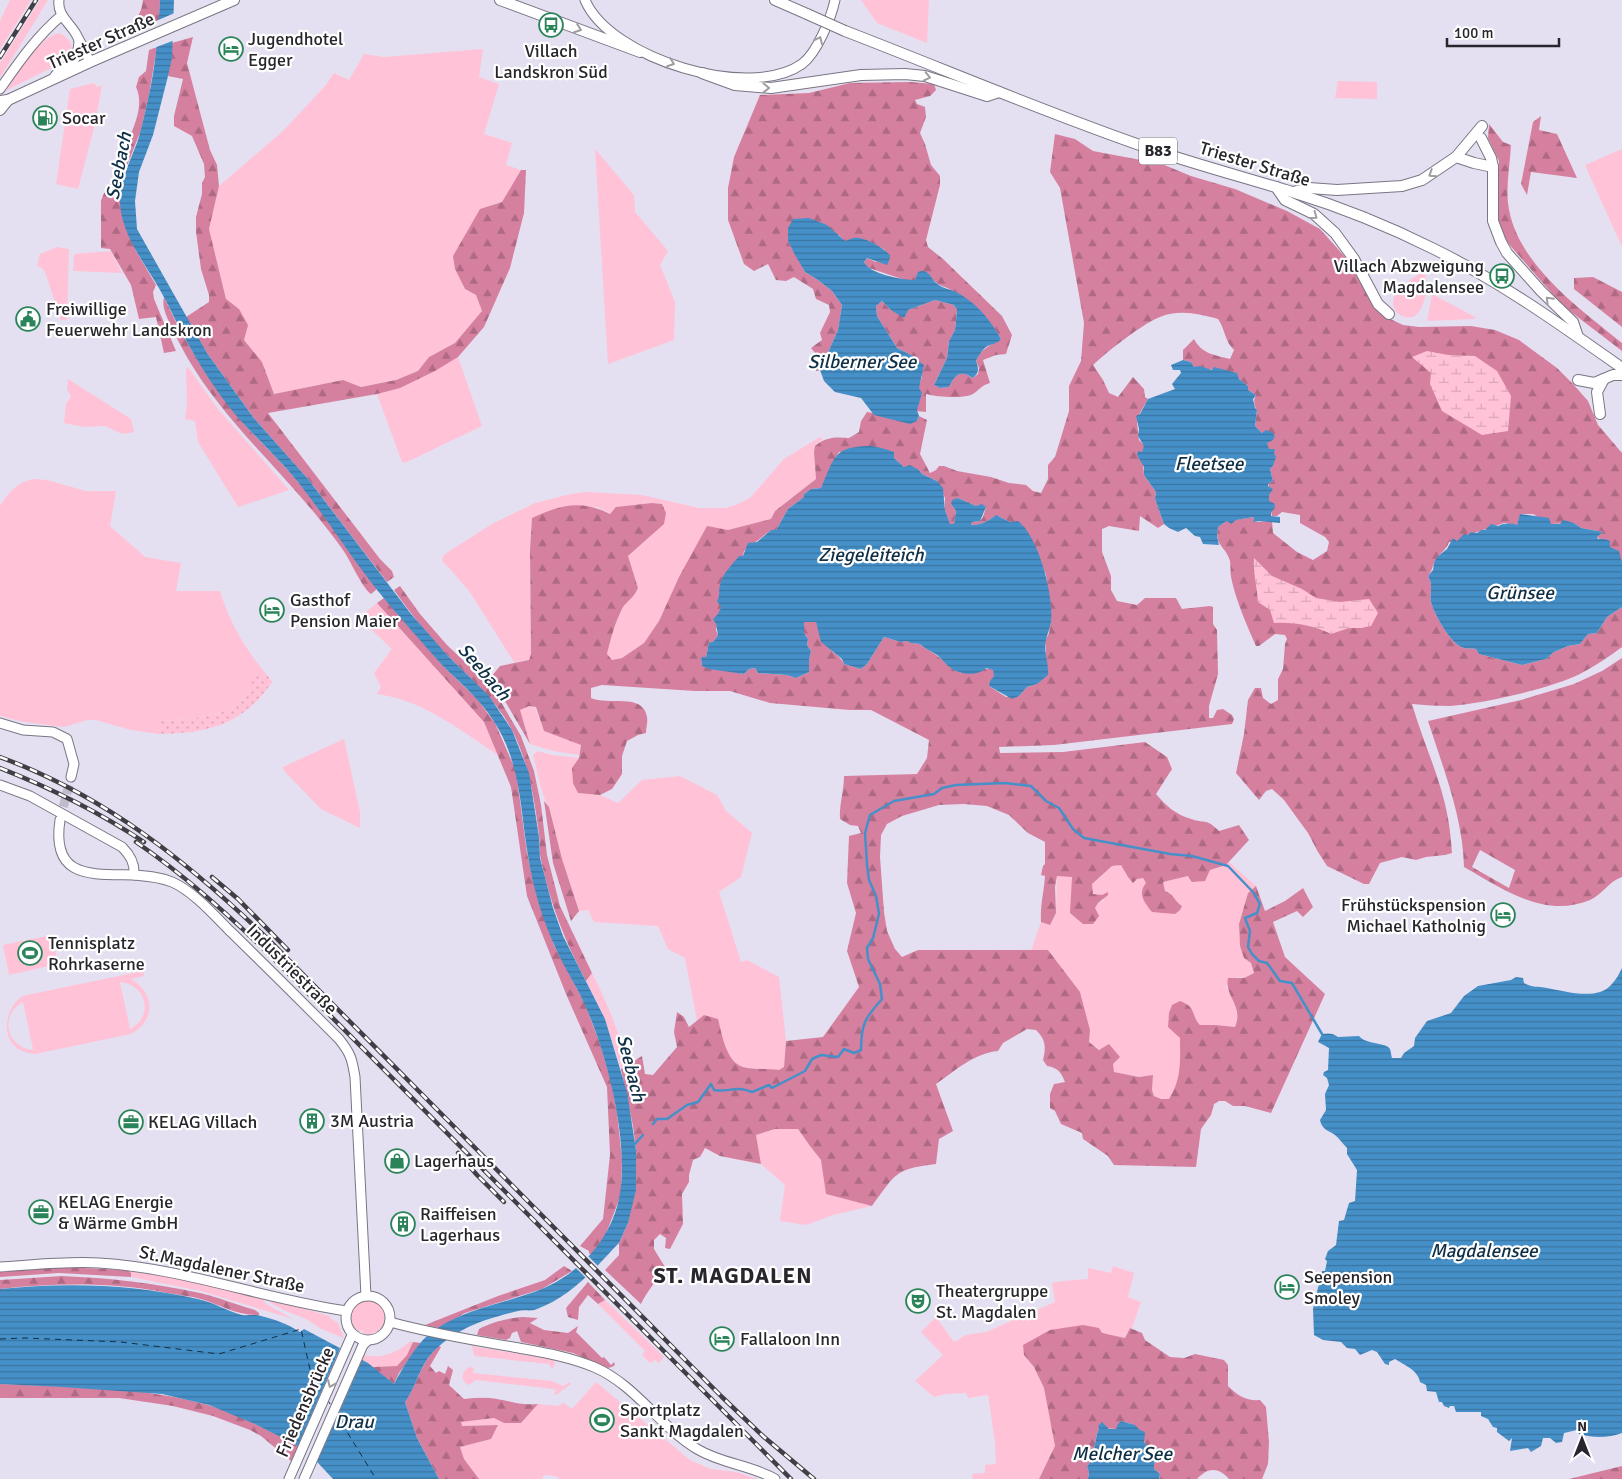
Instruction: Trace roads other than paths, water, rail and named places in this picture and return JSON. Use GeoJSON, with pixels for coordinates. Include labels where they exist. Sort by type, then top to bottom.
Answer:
{"type":"FeatureCollection","features":[{"type":"Feature","properties":{"kind":"main road","name":"Triester Straße"},"geometry":{"type":"LineString","coordinates":[[0,110],[4,101],[234,0]]}},
{"type":"Feature","properties":{"kind":"main road"},"geometry":{"type":"LineString","coordinates":[[500,0],[640,52]]}},
{"type":"Feature","properties":{"kind":"main road","name":"Triester Straße"},"geometry":{"type":"LineString","coordinates":[[774,0],[788,3],[807,14],[1083,125],[1173,157],[1276,187],[1353,213],[1416,240],[1523,300],[1622,368]]}},
{"type":"Feature","properties":{"kind":"main road"},"geometry":{"type":"LineString","coordinates":[[702,73],[735,85],[771,88],[861,75],[905,74],[925,76],[987,96],[999,92]]}},
{"type":"Feature","properties":{"kind":"main road"},"geometry":{"type":"LineString","coordinates":[[1292,192],[1309,188],[1337,190],[1407,185],[1422,180],[1456,157],[1482,126]]}},
{"type":"Feature","properties":{"kind":"main road"},"geometry":{"type":"LineString","coordinates":[[1481,138],[1491,158],[1493,167],[1493,221],[1501,242],[1541,291],[1572,322],[1578,338]]}},
{"type":"Feature","properties":{"kind":"main road"},"geometry":{"type":"LineString","coordinates":[[1456,157],[1493,167]]}},
{"type":"Feature","properties":{"kind":"main road"},"geometry":{"type":"LineString","coordinates":[[1276,187],[1284,200],[1314,214],[1334,233],[1354,259],[1378,304],[1389,314]]}},
{"type":"Feature","properties":{"kind":"main road"},"geometry":{"type":"LineString","coordinates":[[1578,380],[1594,383],[1613,375],[1622,374]]}},
{"type":"Feature","properties":{"kind":"main road"},"geometry":{"type":"LineString","coordinates":[[1600,414],[1597,392],[1604,379]]}},
{"type":"Feature","properties":{"kind":"street"},"geometry":{"type":"LineString","coordinates":[[59,0],[62,15],[79,40],[90,62]]}},
{"type":"Feature","properties":{"kind":"street"},"geometry":{"type":"LineString","coordinates":[[585,0],[595,17],[612,34],[640,52],[702,73],[756,78],[768,77],[803,64],[816,48],[835,0]]}},
{"type":"Feature","properties":{"kind":"street"},"geometry":{"type":"LineString","coordinates":[[0,89],[26,52],[46,28],[62,15]]}},
{"type":"Feature","properties":{"kind":"street"},"geometry":{"type":"LineString","coordinates":[[53,79],[58,71],[70,65],[78,55],[79,40]]}},
{"type":"Feature","properties":{"kind":"street"},"geometry":{"type":"LineString","coordinates":[[0,723],[23,730],[53,732],[67,739],[74,764],[71,777]]}},
{"type":"Feature","properties":{"kind":"street"},"geometry":{"type":"LineString","coordinates":[[0,785],[10,787],[53,808],[122,847],[132,859],[134,875]]}},
{"type":"Feature","properties":{"kind":"street","name":"Industriestraße"},"geometry":{"type":"LineString","coordinates":[[60,820],[57,839],[59,850],[63,858],[70,865],[82,872],[152,876],[172,882],[195,898],[231,932],[339,1039],[352,1058],[366,1296]]}},
{"type":"Feature","properties":{"kind":"street","name":"St.Magdalener Straße"},"geometry":{"type":"LineString","coordinates":[[0,1267],[101,1263],[180,1274],[305,1304],[347,1311]]}},
{"type":"Feature","properties":{"kind":"street"},"geometry":{"type":"LineString","coordinates":[[366,1296],[379,1299],[390,1314],[390,1322],[383,1334],[365,1343],[351,1337],[346,1322],[347,1311],[352,1303],[358,1298],[366,1296]]}},
{"type":"Feature","properties":{"kind":"street"},"geometry":{"type":"LineString","coordinates":[[390,1322],[415,1329],[556,1355],[594,1367],[624,1384],[675,1433],[697,1449],[724,1461],[758,1471],[775,1479]]}},
{"type":"Feature","properties":{"kind":"street","name":"Friedensbrücke"},"geometry":{"type":"LineString","coordinates":[[289,1478],[351,1337]]}},
{"type":"Feature","properties":{"kind":"street","name":"Friedensbrücke"},"geometry":{"type":"LineString","coordinates":[[304,1479],[365,1343]]}},
{"type":"Feature","properties":{"kind":"water","name":"Drau"},"geometry":{"type":"Polygon","coordinates":[[[160,0],[174,0],[172,58],[153,135],[139,172],[135,201],[137,229],[207,353],[253,417],[308,479],[411,614],[448,656],[489,696],[512,730],[529,773],[539,837],[540,858],[553,908],[563,936],[605,1019],[627,1092],[636,1150],[636,1190],[628,1223],[619,1243],[588,1275],[569,1291],[549,1304],[534,1310],[521,1310],[485,1320],[464,1329],[445,1341],[426,1361],[405,1402],[417,1438],[439,1479],[333,1479],[306,1450],[255,1424],[209,1405],[162,1394],[0,1384],[0,1289],[75,1285],[124,1287],[174,1294],[204,1300],[242,1315],[259,1315],[286,1324],[300,1332],[304,1329],[368,1363],[394,1384],[418,1346],[439,1327],[478,1309],[548,1286],[584,1262],[602,1239],[609,1226],[615,1213],[620,1191],[622,1165],[620,1137],[610,1078],[593,1025],[581,996],[557,951],[539,905],[530,868],[518,786],[509,752],[502,736],[482,705],[442,665],[375,588],[298,482],[230,408],[195,356],[160,290],[128,236],[121,212],[120,193],[138,140],[151,87],[160,0]]]}},
{"type":"Feature","properties":{"kind":"water","name":"Silberner See"},"geometry":{"type":"Polygon","coordinates":[[[809,218],[827,225],[845,241],[853,238],[867,240],[890,255],[887,265],[867,258],[864,262],[872,270],[903,279],[915,280],[918,272],[925,271],[936,283],[962,295],[975,305],[992,324],[1001,339],[986,347],[982,352],[976,361],[978,369],[973,378],[961,374],[953,379],[949,387],[940,388],[934,385],[947,358],[949,341],[955,330],[957,310],[954,305],[935,300],[908,310],[904,318],[891,310],[882,301],[876,306],[877,316],[897,348],[911,355],[924,365],[919,388],[922,393],[917,410],[919,416],[917,421],[910,424],[874,415],[861,398],[835,392],[824,381],[820,370],[838,330],[842,305],[832,291],[805,272],[788,241],[788,228],[793,219],[809,218]]]}},
{"type":"Feature","properties":{"kind":"water","name":"Fleetsee"},"geometry":{"type":"Polygon","coordinates":[[[1183,360],[1191,362],[1194,367],[1200,366],[1212,370],[1214,367],[1237,373],[1239,379],[1248,386],[1248,390],[1256,395],[1253,399],[1257,410],[1255,426],[1262,433],[1266,430],[1272,432],[1275,436],[1273,440],[1267,443],[1269,449],[1275,449],[1276,457],[1270,469],[1273,481],[1268,486],[1273,489],[1269,495],[1269,501],[1275,504],[1271,516],[1280,517],[1280,523],[1253,522],[1254,517],[1236,520],[1231,524],[1227,521],[1218,527],[1219,545],[1203,544],[1200,537],[1195,536],[1186,528],[1178,532],[1164,524],[1155,499],[1156,492],[1144,475],[1144,467],[1137,455],[1138,451],[1142,452],[1144,446],[1138,436],[1139,429],[1136,416],[1140,414],[1148,399],[1175,389],[1172,384],[1181,373],[1180,370],[1173,370],[1171,365],[1183,360]]]}},
{"type":"Feature","properties":{"kind":"water","name":"Ziegeleiteich"},"geometry":{"type":"Polygon","coordinates":[[[859,446],[872,446],[894,452],[894,458],[904,467],[910,465],[922,474],[937,481],[943,488],[945,510],[950,524],[954,524],[956,511],[951,504],[952,500],[958,498],[976,506],[982,504],[986,507],[980,521],[972,522],[971,525],[985,522],[996,515],[1010,522],[1018,521],[1026,529],[1044,568],[1050,598],[1051,622],[1045,644],[1048,675],[1037,684],[1027,687],[1019,696],[1012,699],[989,686],[994,676],[993,670],[986,668],[983,671],[970,674],[960,672],[952,669],[937,655],[920,644],[907,641],[901,642],[884,637],[867,664],[861,669],[844,664],[842,659],[821,642],[816,622],[804,622],[804,633],[808,639],[807,645],[811,651],[809,672],[796,678],[787,675],[758,673],[755,668],[749,669],[744,674],[709,669],[702,666],[701,657],[706,657],[709,643],[714,641],[718,635],[713,619],[721,607],[717,601],[721,581],[739,556],[743,556],[748,543],[757,542],[771,530],[776,530],[788,509],[804,497],[804,494],[811,489],[821,488],[833,461],[843,451],[859,446]]]}},
{"type":"Feature","properties":{"kind":"water","name":"Grünsee"},"geometry":{"type":"Polygon","coordinates":[[[1520,514],[1549,518],[1551,524],[1560,524],[1563,520],[1574,523],[1581,528],[1603,532],[1597,537],[1598,539],[1610,541],[1610,547],[1619,551],[1622,563],[1622,607],[1607,617],[1597,633],[1588,634],[1580,644],[1568,646],[1554,652],[1546,659],[1522,665],[1479,654],[1476,649],[1459,646],[1439,621],[1431,599],[1431,583],[1428,576],[1433,570],[1437,557],[1447,549],[1453,538],[1457,541],[1464,534],[1477,533],[1485,530],[1491,524],[1498,526],[1503,524],[1517,525],[1520,514]]]}},
{"type":"Feature","properties":{"kind":"water","name":"Magdalensee"},"geometry":{"type":"Polygon","coordinates":[[[1622,968],[1622,1433],[1606,1437],[1595,1437],[1579,1434],[1577,1430],[1564,1433],[1562,1442],[1556,1443],[1550,1438],[1543,1438],[1541,1446],[1531,1452],[1528,1448],[1510,1451],[1512,1438],[1509,1441],[1497,1432],[1497,1428],[1493,1427],[1488,1419],[1481,1416],[1481,1412],[1456,1412],[1454,1406],[1449,1408],[1444,1406],[1442,1402],[1439,1402],[1436,1392],[1427,1391],[1426,1385],[1420,1382],[1414,1371],[1395,1359],[1389,1362],[1389,1365],[1385,1364],[1377,1352],[1372,1350],[1360,1355],[1355,1349],[1347,1348],[1341,1342],[1323,1340],[1314,1335],[1313,1309],[1322,1271],[1325,1271],[1327,1261],[1325,1259],[1328,1251],[1336,1245],[1339,1221],[1344,1220],[1349,1203],[1355,1201],[1357,1170],[1347,1154],[1347,1148],[1336,1136],[1324,1128],[1320,1120],[1326,1110],[1325,1094],[1329,1085],[1327,1078],[1323,1075],[1328,1070],[1329,1048],[1318,1042],[1322,1034],[1331,1034],[1338,1037],[1359,1036],[1366,1041],[1388,1047],[1392,1058],[1401,1058],[1404,1053],[1414,1046],[1415,1038],[1427,1021],[1451,1013],[1464,996],[1478,986],[1511,980],[1516,977],[1523,978],[1524,983],[1532,986],[1580,994],[1597,993],[1611,985],[1622,968]]]}},
{"type":"Feature","properties":{"kind":"water","name":"Melcher See"},"geometry":{"type":"Polygon","coordinates":[[[1121,1421],[1135,1425],[1145,1432],[1144,1442],[1157,1457],[1154,1469],[1160,1474],[1159,1479],[1088,1479],[1089,1472],[1087,1467],[1093,1453],[1098,1426],[1102,1422],[1109,1429],[1116,1429],[1121,1421]]]}},
{"type":"Feature","properties":{"kind":"waterway"},"geometry":{"type":"LineString","coordinates":[[653,1124],[657,1119],[667,1119],[687,1105],[698,1102],[711,1084],[714,1090],[719,1091],[741,1089],[752,1092],[769,1085],[772,1088],[805,1071],[812,1059],[821,1055],[838,1057],[844,1049],[854,1053],[861,1050],[865,1022],[882,999],[880,984],[868,959],[867,948],[873,938],[879,914],[876,896],[869,880],[867,865],[865,833],[870,815],[894,801],[934,794],[942,788],[956,785],[1005,783],[1031,786],[1046,801],[1059,808],[1073,829],[1084,838],[1170,854],[1192,856],[1228,866],[1253,892],[1260,904],[1257,913],[1245,918],[1250,931],[1248,947],[1259,961],[1267,963],[1280,981],[1292,983],[1322,1034]]}},
{"type":"Feature","properties":{"kind":"waterway"},"geometry":{"type":"LineString","coordinates":[[634,1145],[643,1135]]}},
{"type":"Feature","properties":{"kind":"tunnel"},"geometry":{"type":"LineString","coordinates":[[60,820],[71,777]]}},
{"type":"Feature","properties":{"kind":"railway"},"geometry":{"type":"LineString","coordinates":[[0,57],[36,0]]}},
{"type":"Feature","properties":{"kind":"railway"},"geometry":{"type":"LineString","coordinates":[[0,757],[39,773],[111,812],[144,834],[208,884],[269,940],[722,1397],[764,1437],[814,1479]]}},
{"type":"Feature","properties":{"kind":"railway"},"geometry":{"type":"LineString","coordinates":[[0,768],[74,801],[144,842]]}},
{"type":"Feature","properties":{"kind":"railway"},"geometry":{"type":"LineString","coordinates":[[136,842],[203,894],[266,951],[791,1479]]}},
{"type":"Feature","properties":{"kind":"railway"},"geometry":{"type":"LineString","coordinates":[[212,877],[238,899],[288,950]]}},
{"type":"Feature","properties":{"kind":"railway"},"geometry":{"type":"LineString","coordinates":[[458,1153],[504,1202]]}},
{"type":"Feature","properties":{"kind":"place","name":"Villach Landskron Süd"},"geometry":{"type":"Point","coordinates":[551,25]}},
{"type":"Feature","properties":{"kind":"place","name":"Jugendhotel Egger"},"geometry":{"type":"Point","coordinates":[231,49]}},
{"type":"Feature","properties":{"kind":"place","name":"Socar"},"geometry":{"type":"Point","coordinates":[45,118]}},
{"type":"Feature","properties":{"kind":"place","name":"Villach Abzweigung Magdalensee"},"geometry":{"type":"Point","coordinates":[1502,276]}},
{"type":"Feature","properties":{"kind":"place","name":"Freiwillige Feuerwehr Landskron"},"geometry":{"type":"Point","coordinates":[28,319]}},
{"type":"Feature","properties":{"kind":"place","name":"Gasthof Pension Maier"},"geometry":{"type":"Point","coordinates":[272,610]}},
{"type":"Feature","properties":{"kind":"place","name":"Frühstückspension Michael Katholnig"},"geometry":{"type":"Point","coordinates":[1503,915]}},
{"type":"Feature","properties":{"kind":"place","name":"Tennisplatz Rohrkaserne"},"geometry":{"type":"Point","coordinates":[30,953]}},
{"type":"Feature","properties":{"kind":"place","name":"3M Austria"},"geometry":{"type":"Point","coordinates":[312,1121]}},
{"type":"Feature","properties":{"kind":"place","name":"KELAG Villach"},"geometry":{"type":"Point","coordinates":[131,1122]}},
{"type":"Feature","properties":{"kind":"place","name":"Lagerhaus"},"geometry":{"type":"Point","coordinates":[397,1161]}},
{"type":"Feature","properties":{"kind":"place","name":"KELAG Energie & Wärme GmbH"},"geometry":{"type":"Point","coordinates":[41,1212]}},
{"type":"Feature","properties":{"kind":"place","name":"Raiffeisen Lagerhaus"},"geometry":{"type":"Point","coordinates":[403,1224]}},
{"type":"Feature","properties":{"kind":"place","name":"Seepension Smoley"},"geometry":{"type":"Point","coordinates":[1287,1287]}},
{"type":"Feature","properties":{"kind":"place","name":"Theatergruppe St. Magdalen"},"geometry":{"type":"Point","coordinates":[918,1301]}},
{"type":"Feature","properties":{"kind":"place","name":"Fallaloon Inn"},"geometry":{"type":"Point","coordinates":[722,1339]}},
{"type":"Feature","properties":{"kind":"place","name":"Sportplatz Sankt Magdalen"},"geometry":{"type":"Point","coordinates":[602,1420]}},
{"type":"Feature","properties":{"kind":"district","name":"ST. MAGDALEN"},"geometry":{"type":"Point","coordinates":[733,1275]}},
{"type":"Feature","properties":{"kind":"water label","name":"Seebach"},"geometry":{"type":"Point","coordinates":[119,166]}},
{"type":"Feature","properties":{"kind":"water label","name":"Seebach"},"geometry":{"type":"Point","coordinates":[484,672]}},
{"type":"Feature","properties":{"kind":"water label","name":"Seebach"},"geometry":{"type":"Point","coordinates":[631,1068]}}]}
